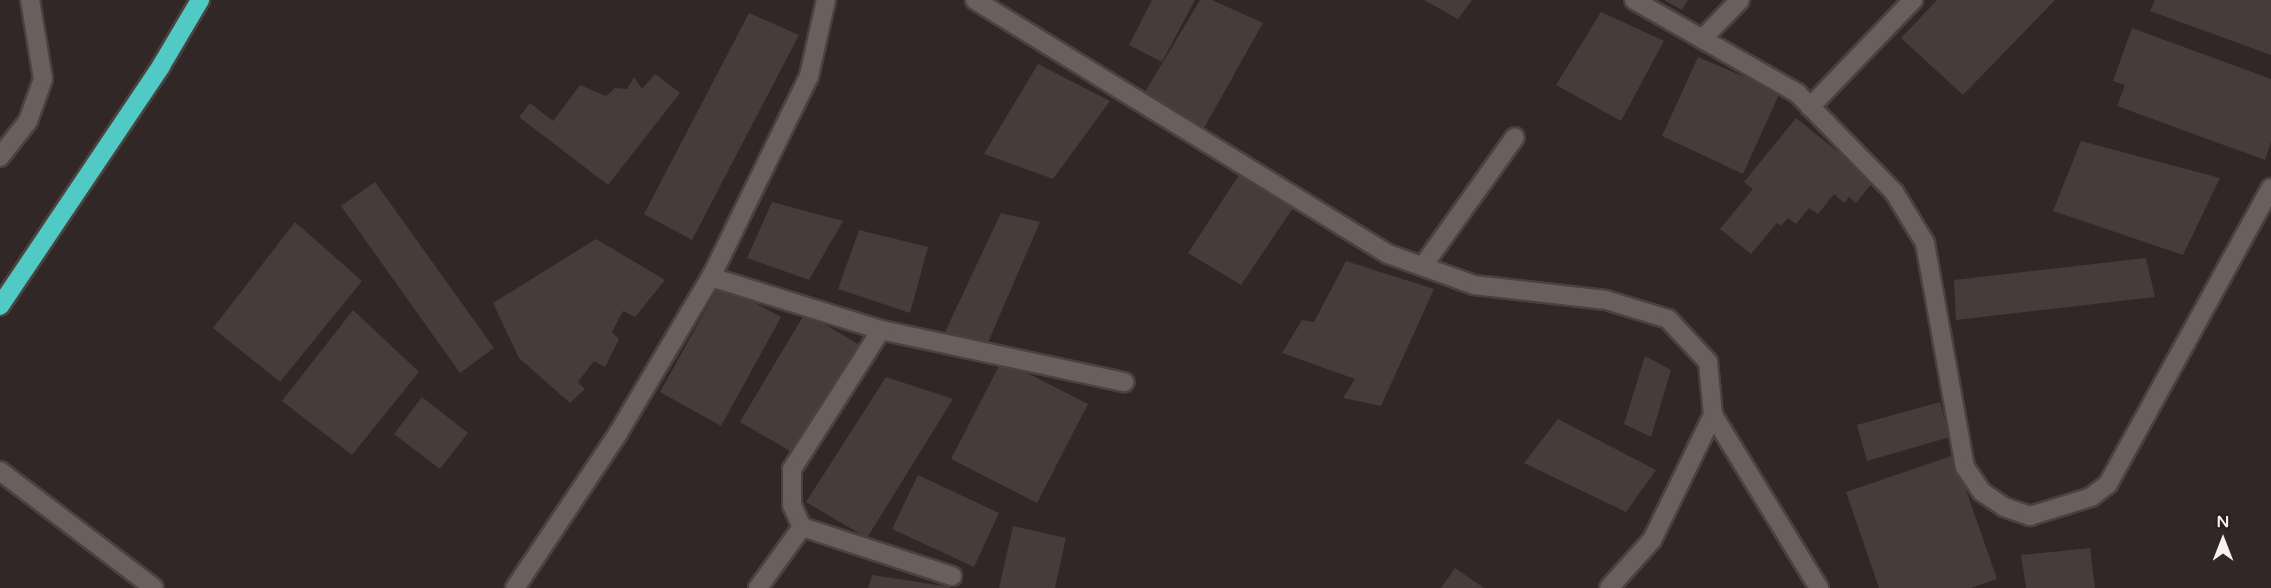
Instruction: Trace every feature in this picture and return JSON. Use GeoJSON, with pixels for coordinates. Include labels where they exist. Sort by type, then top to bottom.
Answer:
{"type":"FeatureCollection","features":[{"type":"Feature","properties":{"kind":"highway"},"geometry":{"type":"LineString","coordinates":[[0,306],[161,66],[200,0]]}},
{"type":"Feature","properties":{"kind":"street"},"geometry":{"type":"LineString","coordinates":[[0,158],[28,121],[43,79],[30,0]]}},
{"type":"Feature","properties":{"kind":"street"},"geometry":{"type":"LineString","coordinates":[[515,588],[617,435],[711,277],[809,76],[826,0]]}},
{"type":"Feature","properties":{"kind":"street"},"geometry":{"type":"LineString","coordinates":[[975,0],[1388,254],[1474,285],[1606,300],[1668,319],[1708,362],[1713,415],[1819,588]]}},
{"type":"Feature","properties":{"kind":"street"},"geometry":{"type":"LineString","coordinates":[[1634,0],[1797,93],[1894,192],[1925,243],[1965,466],[1982,492],[2004,507],[2030,516],[2091,497],[2108,484],[2271,188]]}},
{"type":"Feature","properties":{"kind":"street"},"geometry":{"type":"LineString","coordinates":[[1702,39],[1740,0]]}},
{"type":"Feature","properties":{"kind":"street"},"geometry":{"type":"LineString","coordinates":[[1810,107],[1912,0]]}},
{"type":"Feature","properties":{"kind":"street"},"geometry":{"type":"LineString","coordinates":[[1423,266],[1515,137]]}},
{"type":"Feature","properties":{"kind":"street"},"geometry":{"type":"LineString","coordinates":[[711,277],[881,330],[1124,382]]}},
{"type":"Feature","properties":{"kind":"street"},"geometry":{"type":"LineString","coordinates":[[881,330],[792,469],[792,505],[802,527],[952,576]]}},
{"type":"Feature","properties":{"kind":"street"},"geometry":{"type":"LineString","coordinates":[[1609,588],[1652,540],[1713,415]]}},
{"type":"Feature","properties":{"kind":"street"},"geometry":{"type":"LineString","coordinates":[[0,471],[154,588]]}},
{"type":"Feature","properties":{"kind":"street"},"geometry":{"type":"LineString","coordinates":[[758,588],[802,527]]}},
{"type":"Feature","properties":{"kind":"building"},"geometry":{"type":"Polygon","coordinates":[[[1152,0],[1195,0],[1162,62],[1129,45],[1152,0]]]}},
{"type":"Feature","properties":{"kind":"building"},"geometry":{"type":"Polygon","coordinates":[[[1200,0],[1212,0],[1263,23],[1204,128],[1145,92],[1200,0]]]}},
{"type":"Feature","properties":{"kind":"building"},"geometry":{"type":"Polygon","coordinates":[[[1424,0],[1472,0],[1458,19],[1424,0]]]}},
{"type":"Feature","properties":{"kind":"building"},"geometry":{"type":"Polygon","coordinates":[[[1664,0],[1688,0],[1682,10],[1664,0]]]}},
{"type":"Feature","properties":{"kind":"building"},"geometry":{"type":"Polygon","coordinates":[[[1937,0],[2055,0],[1963,95],[1901,38],[1937,0]]]}},
{"type":"Feature","properties":{"kind":"building"},"geometry":{"type":"Polygon","coordinates":[[[2155,0],[2271,0],[2271,55],[2150,11],[2155,0]]]}},
{"type":"Feature","properties":{"kind":"building"},"geometry":{"type":"Polygon","coordinates":[[[1601,12],[1664,41],[1621,121],[1556,85],[1601,12]]]}},
{"type":"Feature","properties":{"kind":"building"},"geometry":{"type":"Polygon","coordinates":[[[749,13],[799,35],[692,240],[644,214],[749,13]]]}},
{"type":"Feature","properties":{"kind":"building"},"geometry":{"type":"Polygon","coordinates":[[[2132,28],[2271,79],[2271,142],[2265,160],[2117,106],[2125,85],[2113,81],[2132,28]]]}},
{"type":"Feature","properties":{"kind":"building"},"geometry":{"type":"Polygon","coordinates":[[[1698,57],[1780,92],[1743,174],[1662,136],[1698,57]]]}},
{"type":"Feature","properties":{"kind":"building"},"geometry":{"type":"Polygon","coordinates":[[[1038,64],[1110,101],[1053,179],[984,154],[1038,64]]]}},
{"type":"Feature","properties":{"kind":"building"},"geometry":{"type":"Polygon","coordinates":[[[655,74],[680,93],[608,185],[519,117],[530,103],[553,121],[580,85],[606,96],[615,88],[627,89],[634,77],[642,89],[655,74]]]}},
{"type":"Feature","properties":{"kind":"building"},"geometry":{"type":"Polygon","coordinates":[[[1796,118],[1874,181],[1856,203],[1849,197],[1844,203],[1834,194],[1818,214],[1809,208],[1796,224],[1788,218],[1781,226],[1777,223],[1751,254],[1720,229],[1753,189],[1744,182],[1796,118]]]}},
{"type":"Feature","properties":{"kind":"building"},"geometry":{"type":"Polygon","coordinates":[[[2081,141],[2220,178],[2183,255],[2053,211],[2081,141]]]}},
{"type":"Feature","properties":{"kind":"building"},"geometry":{"type":"Polygon","coordinates":[[[1239,175],[1293,208],[1241,285],[1188,253],[1239,175]]]}},
{"type":"Feature","properties":{"kind":"building"},"geometry":{"type":"Polygon","coordinates":[[[375,182],[494,348],[460,373],[341,206],[375,182]]]}},
{"type":"Feature","properties":{"kind":"building"},"geometry":{"type":"Polygon","coordinates":[[[772,202],[843,221],[809,280],[747,258],[772,202]]]}},
{"type":"Feature","properties":{"kind":"building"},"geometry":{"type":"Polygon","coordinates":[[[1001,213],[1040,222],[986,347],[944,334],[1001,213]]]}},
{"type":"Feature","properties":{"kind":"building"},"geometry":{"type":"Polygon","coordinates":[[[295,222],[362,281],[280,382],[213,328],[295,222]]]}},
{"type":"Feature","properties":{"kind":"building"},"geometry":{"type":"Polygon","coordinates":[[[859,230],[928,247],[910,313],[838,289],[859,230]]]}},
{"type":"Feature","properties":{"kind":"building"},"geometry":{"type":"Polygon","coordinates":[[[596,239],[665,280],[635,317],[623,311],[612,332],[619,339],[605,367],[594,361],[578,382],[585,389],[570,403],[519,358],[493,303],[596,239]]]}},
{"type":"Feature","properties":{"kind":"building"},"geometry":{"type":"Polygon","coordinates":[[[2146,258],[2155,297],[1956,320],[1954,280],[2146,258]]]}},
{"type":"Feature","properties":{"kind":"building"},"geometry":{"type":"Polygon","coordinates":[[[1346,261],[1434,289],[1381,406],[1343,398],[1355,379],[1282,353],[1302,320],[1314,322],[1346,261]]]}},
{"type":"Feature","properties":{"kind":"building"},"geometry":{"type":"Polygon","coordinates":[[[720,284],[781,317],[721,426],[660,392],[720,284]]]}},
{"type":"Feature","properties":{"kind":"building"},"geometry":{"type":"Polygon","coordinates":[[[353,310],[419,372],[352,455],[282,401],[353,310]]]}},
{"type":"Feature","properties":{"kind":"building"},"geometry":{"type":"Polygon","coordinates":[[[805,313],[860,345],[795,454],[740,422],[805,313]]]}},
{"type":"Feature","properties":{"kind":"building"},"geometry":{"type":"Polygon","coordinates":[[[1645,356],[1671,370],[1651,437],[1624,424],[1645,356]]]}},
{"type":"Feature","properties":{"kind":"building"},"geometry":{"type":"Polygon","coordinates":[[[1002,360],[1088,404],[1037,503],[951,459],[1002,360]]]}},
{"type":"Feature","properties":{"kind":"building"},"geometry":{"type":"Polygon","coordinates":[[[886,377],[953,399],[867,538],[806,502],[886,377]]]}},
{"type":"Feature","properties":{"kind":"building"},"geometry":{"type":"Polygon","coordinates":[[[422,397],[468,433],[440,469],[394,434],[422,397]]]}},
{"type":"Feature","properties":{"kind":"building"},"geometry":{"type":"Polygon","coordinates":[[[1940,402],[1950,437],[1867,461],[1857,425],[1940,402]]]}},
{"type":"Feature","properties":{"kind":"building"},"geometry":{"type":"Polygon","coordinates":[[[1558,419],[1656,470],[1626,512],[1524,463],[1558,419]]]}},
{"type":"Feature","properties":{"kind":"building"},"geometry":{"type":"Polygon","coordinates":[[[1954,455],[1997,579],[1971,588],[1879,588],[1846,492],[1954,455]]]}},
{"type":"Feature","properties":{"kind":"building"},"geometry":{"type":"Polygon","coordinates":[[[918,475],[999,513],[974,567],[892,529],[918,475]]]}},
{"type":"Feature","properties":{"kind":"building"},"geometry":{"type":"Polygon","coordinates":[[[1013,526],[1066,538],[1055,588],[999,588],[1013,526]]]}},
{"type":"Feature","properties":{"kind":"building"},"geometry":{"type":"Polygon","coordinates":[[[2090,548],[2095,588],[2026,588],[2021,555],[2090,548]]]}},
{"type":"Feature","properties":{"kind":"building"},"geometry":{"type":"Polygon","coordinates":[[[1455,568],[1484,588],[1441,588],[1455,568]]]}},
{"type":"Feature","properties":{"kind":"building"},"geometry":{"type":"Polygon","coordinates":[[[872,575],[950,587],[950,588],[868,588],[872,575]]]}}]}
